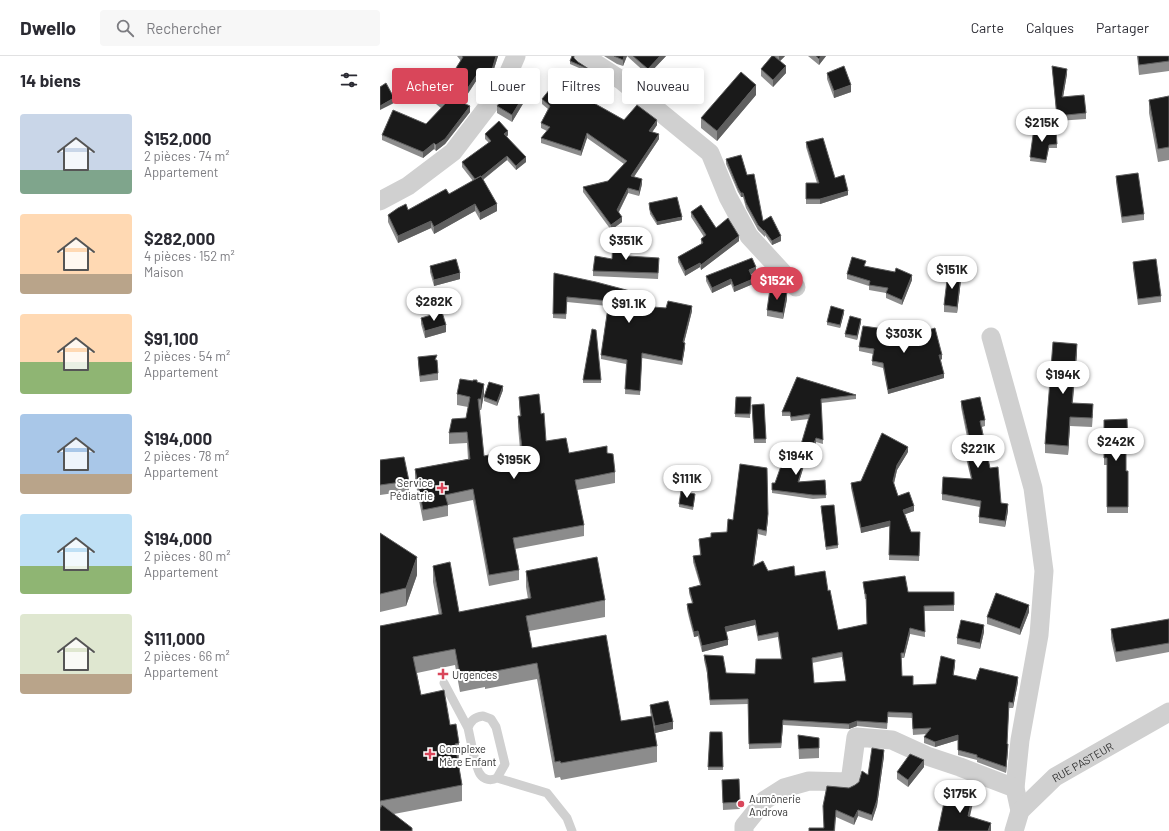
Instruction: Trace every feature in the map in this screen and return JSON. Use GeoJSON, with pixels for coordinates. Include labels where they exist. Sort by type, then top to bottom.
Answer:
{"type":"FeatureCollection","features":[{"type":"Feature","properties":{"kind":"street"},"geometry":{"type":"LineString","coordinates":[[380,201],[408,186],[453,152],[502,88],[516,56]]}},
{"type":"Feature","properties":{"kind":"street"},"geometry":{"type":"LineString","coordinates":[[584,56],[621,80],[710,153],[728,197],[748,236],[796,287]]}},
{"type":"Feature","properties":{"kind":"street"},"geometry":{"type":"LineString","coordinates":[[991,337],[1033,488],[1044,571],[1039,635],[1020,740],[1015,788],[1020,811]]}},
{"type":"Feature","properties":{"kind":"street","name":"RUE PASTEUR"},"geometry":{"type":"LineString","coordinates":[[1014,831],[1020,811],[1055,777],[1169,712]]}},
{"type":"Feature","properties":{"kind":"street"},"geometry":{"type":"LineString","coordinates":[[744,831],[744,826],[765,800],[784,788],[809,781],[850,782],[856,737],[892,740],[927,756],[1015,788]]}},
{"type":"Feature","properties":{"kind":"lane"},"geometry":{"type":"LineString","coordinates":[[444,683],[468,728],[479,774],[486,779],[494,780],[496,778],[547,793],[567,818],[572,831]]}},
{"type":"Feature","properties":{"kind":"lane"},"geometry":{"type":"LineString","coordinates":[[468,728],[471,721],[477,717],[483,716],[491,719],[496,727],[505,764],[496,778]]}},
{"type":"Feature","properties":{"kind":"building"},"geometry":{"type":"Polygon","coordinates":[[[462,56],[496,56],[492,68],[476,68],[476,76],[468,88],[468,68],[456,68],[463,57],[462,56]]]}},
{"type":"Feature","properties":{"kind":"building"},"geometry":{"type":"Polygon","coordinates":[[[572,56],[574,56],[578,62],[587,68],[586,68],[570,61],[572,56]]]}},
{"type":"Feature","properties":{"kind":"building"},"geometry":{"type":"Polygon","coordinates":[[[614,56],[624,56],[623,60],[614,56]]]}},
{"type":"Feature","properties":{"kind":"building"},"geometry":{"type":"Polygon","coordinates":[[[633,56],[660,56],[649,68],[647,68],[633,56]]]}},
{"type":"Feature","properties":{"kind":"building"},"geometry":{"type":"Polygon","coordinates":[[[772,56],[786,66],[773,80],[761,69],[772,56]]]}},
{"type":"Feature","properties":{"kind":"building"},"geometry":{"type":"Polygon","coordinates":[[[1138,56],[1169,56],[1169,61],[1139,65],[1138,56]]]}},
{"type":"Feature","properties":{"kind":"building"},"geometry":{"type":"Polygon","coordinates":[[[844,66],[851,85],[834,91],[827,73],[844,66]]]}},
{"type":"Feature","properties":{"kind":"building"},"geometry":{"type":"Polygon","coordinates":[[[1052,66],[1067,69],[1062,97],[1084,95],[1086,113],[1057,116],[1052,66]]]}},
{"type":"Feature","properties":{"kind":"building"},"geometry":{"type":"Polygon","coordinates":[[[741,72],[756,85],[717,131],[701,118],[741,72]]]}},
{"type":"Feature","properties":{"kind":"building"},"geometry":{"type":"Polygon","coordinates":[[[386,83],[392,94],[392,99],[380,106],[380,87],[386,83]]]}},
{"type":"Feature","properties":{"kind":"building"},"geometry":{"type":"Polygon","coordinates":[[[548,92],[548,104],[596,104],[624,120],[637,105],[657,120],[649,131],[659,134],[631,176],[642,179],[639,191],[628,188],[617,210],[622,217],[611,225],[583,187],[608,181],[627,161],[587,133],[581,151],[541,138],[550,127],[541,123],[550,106],[542,99],[548,92]]]}},
{"type":"Feature","properties":{"kind":"building"},"geometry":{"type":"Polygon","coordinates":[[[1169,96],[1169,147],[1158,149],[1149,100],[1169,96]]]}},
{"type":"Feature","properties":{"kind":"building"},"geometry":{"type":"Polygon","coordinates":[[[445,104],[466,104],[470,106],[445,139],[436,145],[434,143],[423,152],[382,135],[393,110],[426,124],[445,104]]]}},
{"type":"Feature","properties":{"kind":"building"},"geometry":{"type":"Polygon","coordinates":[[[499,104],[519,104],[512,115],[497,106],[499,104]]]}},
{"type":"Feature","properties":{"kind":"building"},"geometry":{"type":"Polygon","coordinates":[[[499,121],[508,131],[504,134],[526,157],[516,166],[507,156],[481,177],[475,179],[462,162],[491,141],[485,134],[499,121]]]}},
{"type":"Feature","properties":{"kind":"building"},"geometry":{"type":"Polygon","coordinates":[[[1034,128],[1056,130],[1057,144],[1049,145],[1046,160],[1030,157],[1034,128]]]}},
{"type":"Feature","properties":{"kind":"building"},"geometry":{"type":"Polygon","coordinates":[[[823,138],[835,178],[844,175],[848,191],[820,199],[806,199],[806,183],[819,183],[806,142],[823,138]]]}},
{"type":"Feature","properties":{"kind":"building"},"geometry":{"type":"Polygon","coordinates":[[[741,155],[747,175],[754,174],[763,221],[771,216],[781,236],[772,241],[764,230],[765,232],[758,225],[746,203],[743,193],[741,193],[738,188],[726,159],[741,155]]]}},
{"type":"Feature","properties":{"kind":"building"},"geometry":{"type":"Polygon","coordinates":[[[1138,173],[1144,214],[1122,217],[1116,176],[1138,173]]]}},
{"type":"Feature","properties":{"kind":"building"},"geometry":{"type":"Polygon","coordinates":[[[481,176],[497,204],[480,213],[475,204],[434,227],[431,221],[398,236],[388,215],[406,204],[408,210],[446,189],[449,194],[481,176]]]}},
{"type":"Feature","properties":{"kind":"building"},"geometry":{"type":"Polygon","coordinates":[[[677,197],[682,217],[657,222],[650,210],[649,203],[677,197]]]}},
{"type":"Feature","properties":{"kind":"building"},"geometry":{"type":"Polygon","coordinates":[[[701,205],[716,228],[728,218],[739,236],[701,265],[700,263],[685,271],[678,257],[703,243],[701,239],[706,235],[691,212],[701,205]]]}},
{"type":"Feature","properties":{"kind":"building"},"geometry":{"type":"Polygon","coordinates":[[[613,241],[629,241],[628,256],[659,258],[658,273],[593,271],[595,256],[612,259],[613,241]]]}},
{"type":"Feature","properties":{"kind":"building"},"geometry":{"type":"Polygon","coordinates":[[[852,257],[866,261],[864,266],[895,272],[896,268],[912,275],[902,300],[886,293],[888,288],[869,285],[870,281],[847,274],[852,257]]]}},
{"type":"Feature","properties":{"kind":"building"},"geometry":{"type":"Polygon","coordinates":[[[752,258],[756,267],[749,270],[753,279],[734,287],[731,279],[712,288],[706,276],[752,258]]]}},
{"type":"Feature","properties":{"kind":"building"},"geometry":{"type":"Polygon","coordinates":[[[456,259],[460,273],[434,280],[430,266],[456,259]]]}},
{"type":"Feature","properties":{"kind":"building"},"geometry":{"type":"Polygon","coordinates":[[[1156,259],[1161,296],[1138,299],[1133,262],[1156,259]]]}},
{"type":"Feature","properties":{"kind":"building"},"geometry":{"type":"Polygon","coordinates":[[[948,272],[961,274],[957,307],[944,305],[948,272]]]}},
{"type":"Feature","properties":{"kind":"building"},"geometry":{"type":"Polygon","coordinates":[[[554,273],[630,291],[629,304],[653,309],[653,307],[666,308],[668,301],[692,306],[683,342],[685,343],[682,361],[642,353],[640,391],[625,389],[627,360],[601,355],[609,301],[567,297],[566,314],[553,314],[554,273]]]}},
{"type":"Feature","properties":{"kind":"building"},"geometry":{"type":"Polygon","coordinates":[[[770,289],[787,292],[783,313],[767,310],[770,289]]]}},
{"type":"Feature","properties":{"kind":"building"},"geometry":{"type":"Polygon","coordinates":[[[831,306],[844,310],[840,325],[827,322],[831,306]]]}},
{"type":"Feature","properties":{"kind":"building"},"geometry":{"type":"Polygon","coordinates":[[[442,312],[446,325],[425,331],[421,318],[442,312]]]}},
{"type":"Feature","properties":{"kind":"building"},"geometry":{"type":"Polygon","coordinates":[[[850,316],[861,319],[857,336],[845,334],[850,316]]]}},
{"type":"Feature","properties":{"kind":"building"},"geometry":{"type":"Polygon","coordinates":[[[863,326],[899,331],[925,331],[935,328],[942,355],[939,355],[944,374],[888,390],[883,363],[872,361],[874,349],[859,347],[863,326]]]}},
{"type":"Feature","properties":{"kind":"building"},"geometry":{"type":"Polygon","coordinates":[[[592,329],[596,330],[601,380],[583,380],[592,329]]]}},
{"type":"Feature","properties":{"kind":"building"},"geometry":{"type":"Polygon","coordinates":[[[1053,342],[1077,344],[1072,403],[1093,404],[1092,418],[1070,417],[1068,446],[1045,444],[1053,342]]]}},
{"type":"Feature","properties":{"kind":"building"},"geometry":{"type":"Polygon","coordinates":[[[437,355],[435,360],[437,360],[438,373],[420,376],[418,357],[437,355]]]}},
{"type":"Feature","properties":{"kind":"building"},"geometry":{"type":"Polygon","coordinates":[[[797,377],[856,395],[821,399],[823,440],[816,438],[811,452],[800,448],[810,414],[791,417],[790,412],[782,412],[797,377]]]}},
{"type":"Feature","properties":{"kind":"building"},"geometry":{"type":"Polygon","coordinates":[[[460,379],[473,381],[477,380],[477,382],[484,384],[481,399],[478,399],[484,456],[522,448],[518,416],[521,416],[519,397],[539,394],[541,414],[544,413],[546,441],[566,438],[569,453],[607,446],[607,453],[613,454],[615,472],[575,480],[584,525],[513,538],[519,570],[489,575],[473,489],[445,495],[448,505],[423,510],[415,469],[470,459],[467,432],[449,433],[452,419],[466,418],[470,397],[457,394],[460,379]]]}},
{"type":"Feature","properties":{"kind":"building"},"geometry":{"type":"Polygon","coordinates":[[[489,382],[503,386],[497,402],[484,397],[489,382]]]}},
{"type":"Feature","properties":{"kind":"building"},"geometry":{"type":"Polygon","coordinates":[[[736,397],[751,397],[750,414],[735,414],[736,397]]]}},
{"type":"Feature","properties":{"kind":"building"},"geometry":{"type":"Polygon","coordinates":[[[980,397],[985,420],[980,421],[990,468],[998,467],[1001,503],[1008,504],[1005,521],[979,517],[981,501],[942,494],[943,477],[972,479],[965,448],[971,447],[961,401],[980,397]]]}},
{"type":"Feature","properties":{"kind":"building"},"geometry":{"type":"Polygon","coordinates":[[[764,404],[766,439],[754,439],[752,405],[764,404]]]}},
{"type":"Feature","properties":{"kind":"building"},"geometry":{"type":"Polygon","coordinates":[[[1127,419],[1128,445],[1126,445],[1126,471],[1128,471],[1128,507],[1107,507],[1107,458],[1104,458],[1104,420],[1127,419]]]}},
{"type":"Feature","properties":{"kind":"building"},"geometry":{"type":"Polygon","coordinates":[[[882,433],[908,447],[897,465],[893,481],[898,496],[909,492],[914,506],[903,510],[911,532],[920,532],[919,556],[889,555],[890,521],[861,528],[851,483],[861,481],[882,433]]]}},
{"type":"Feature","properties":{"kind":"building"},"geometry":{"type":"Polygon","coordinates":[[[788,446],[807,453],[798,482],[825,480],[826,495],[772,490],[772,483],[775,483],[788,446]]]}},
{"type":"Feature","properties":{"kind":"building"},"geometry":{"type":"Polygon","coordinates":[[[404,457],[409,481],[380,485],[380,460],[404,457]]]}},
{"type":"Feature","properties":{"kind":"building"},"geometry":{"type":"Polygon","coordinates":[[[740,464],[767,468],[768,514],[766,531],[758,529],[753,566],[763,561],[768,571],[794,566],[795,576],[825,571],[828,591],[830,590],[838,630],[867,624],[866,594],[863,582],[905,576],[908,592],[954,592],[954,605],[924,606],[925,632],[910,628],[904,653],[901,653],[902,676],[913,676],[913,685],[936,684],[941,656],[955,660],[953,675],[976,680],[980,668],[1018,677],[1013,703],[1009,702],[1006,767],[977,757],[977,755],[958,750],[958,735],[935,742],[924,737],[931,728],[913,729],[912,713],[888,712],[887,723],[857,721],[849,724],[783,720],[781,743],[749,744],[748,699],[710,700],[707,668],[704,655],[723,656],[726,673],[755,674],[756,659],[782,659],[778,632],[758,636],[755,620],[725,627],[728,640],[702,646],[698,631],[694,632],[687,604],[693,603],[689,588],[701,585],[693,556],[701,555],[699,539],[711,537],[711,533],[727,532],[728,519],[733,520],[740,464]],[[842,652],[812,658],[814,683],[846,681],[842,652]]]}},
{"type":"Feature","properties":{"kind":"building"},"geometry":{"type":"Polygon","coordinates":[[[681,491],[695,494],[693,507],[679,504],[681,491]]]}},
{"type":"Feature","properties":{"kind":"building"},"geometry":{"type":"Polygon","coordinates":[[[834,505],[838,545],[826,547],[821,506],[834,505]]]}},
{"type":"Feature","properties":{"kind":"building"},"geometry":{"type":"Polygon","coordinates":[[[380,533],[417,557],[406,588],[380,594],[380,533]]]}},
{"type":"Feature","properties":{"kind":"building"},"geometry":{"type":"Polygon","coordinates":[[[597,557],[605,600],[526,616],[532,648],[606,635],[621,721],[652,716],[657,746],[561,763],[560,761],[555,762],[537,663],[485,673],[485,671],[460,676],[455,649],[413,657],[421,695],[444,690],[450,725],[456,724],[459,743],[455,744],[462,785],[380,801],[380,626],[442,614],[433,566],[450,562],[459,612],[531,598],[526,571],[597,557]]]}},
{"type":"Feature","properties":{"kind":"building"},"geometry":{"type":"Polygon","coordinates":[[[996,593],[1029,605],[1020,629],[987,617],[996,593]]]}},
{"type":"Feature","properties":{"kind":"building"},"geometry":{"type":"Polygon","coordinates":[[[1169,619],[1169,643],[1116,652],[1111,629],[1169,619]]]}},
{"type":"Feature","properties":{"kind":"building"},"geometry":{"type":"Polygon","coordinates":[[[961,620],[984,625],[980,643],[957,638],[961,620]]]}},
{"type":"Feature","properties":{"kind":"building"},"geometry":{"type":"Polygon","coordinates":[[[668,701],[673,722],[655,726],[650,705],[668,701]]]}},
{"type":"Feature","properties":{"kind":"building"},"geometry":{"type":"Polygon","coordinates":[[[710,732],[722,732],[723,767],[708,767],[710,732]]]}},
{"type":"Feature","properties":{"kind":"building"},"geometry":{"type":"Polygon","coordinates":[[[798,735],[819,738],[819,748],[799,749],[798,735]]]}},
{"type":"Feature","properties":{"kind":"building"},"geometry":{"type":"Polygon","coordinates":[[[872,748],[884,750],[877,800],[872,815],[858,810],[854,818],[836,810],[834,831],[809,831],[809,828],[824,828],[823,806],[827,786],[849,788],[859,782],[862,771],[868,775],[872,748]]]}},
{"type":"Feature","properties":{"kind":"building"},"geometry":{"type":"Polygon","coordinates":[[[910,754],[924,760],[908,780],[897,772],[910,754]]]}},
{"type":"Feature","properties":{"kind":"building"},"geometry":{"type":"Polygon","coordinates":[[[739,779],[740,802],[723,803],[722,780],[739,779]]]}},
{"type":"Feature","properties":{"kind":"building"},"geometry":{"type":"Polygon","coordinates":[[[947,788],[973,794],[968,816],[991,823],[988,831],[938,831],[947,788]]]}},
{"type":"Feature","properties":{"kind":"building"},"geometry":{"type":"Polygon","coordinates":[[[382,805],[412,828],[412,831],[381,831],[380,809],[382,805]]]}},
{"type":"Feature","properties":{"kind":"place","name":"Service Pédiatrie"},"geometry":{"type":"Point","coordinates":[442,488]}},
{"type":"Feature","properties":{"kind":"place","name":"Urgences"},"geometry":{"type":"Point","coordinates":[443,674]}},
{"type":"Feature","properties":{"kind":"place","name":"Complexe Mère Enfant"},"geometry":{"type":"Point","coordinates":[430,754]}},
{"type":"Feature","properties":{"kind":"place","name":"Aumônerie Androva"},"geometry":{"type":"Point","coordinates":[741,804]}}]}
